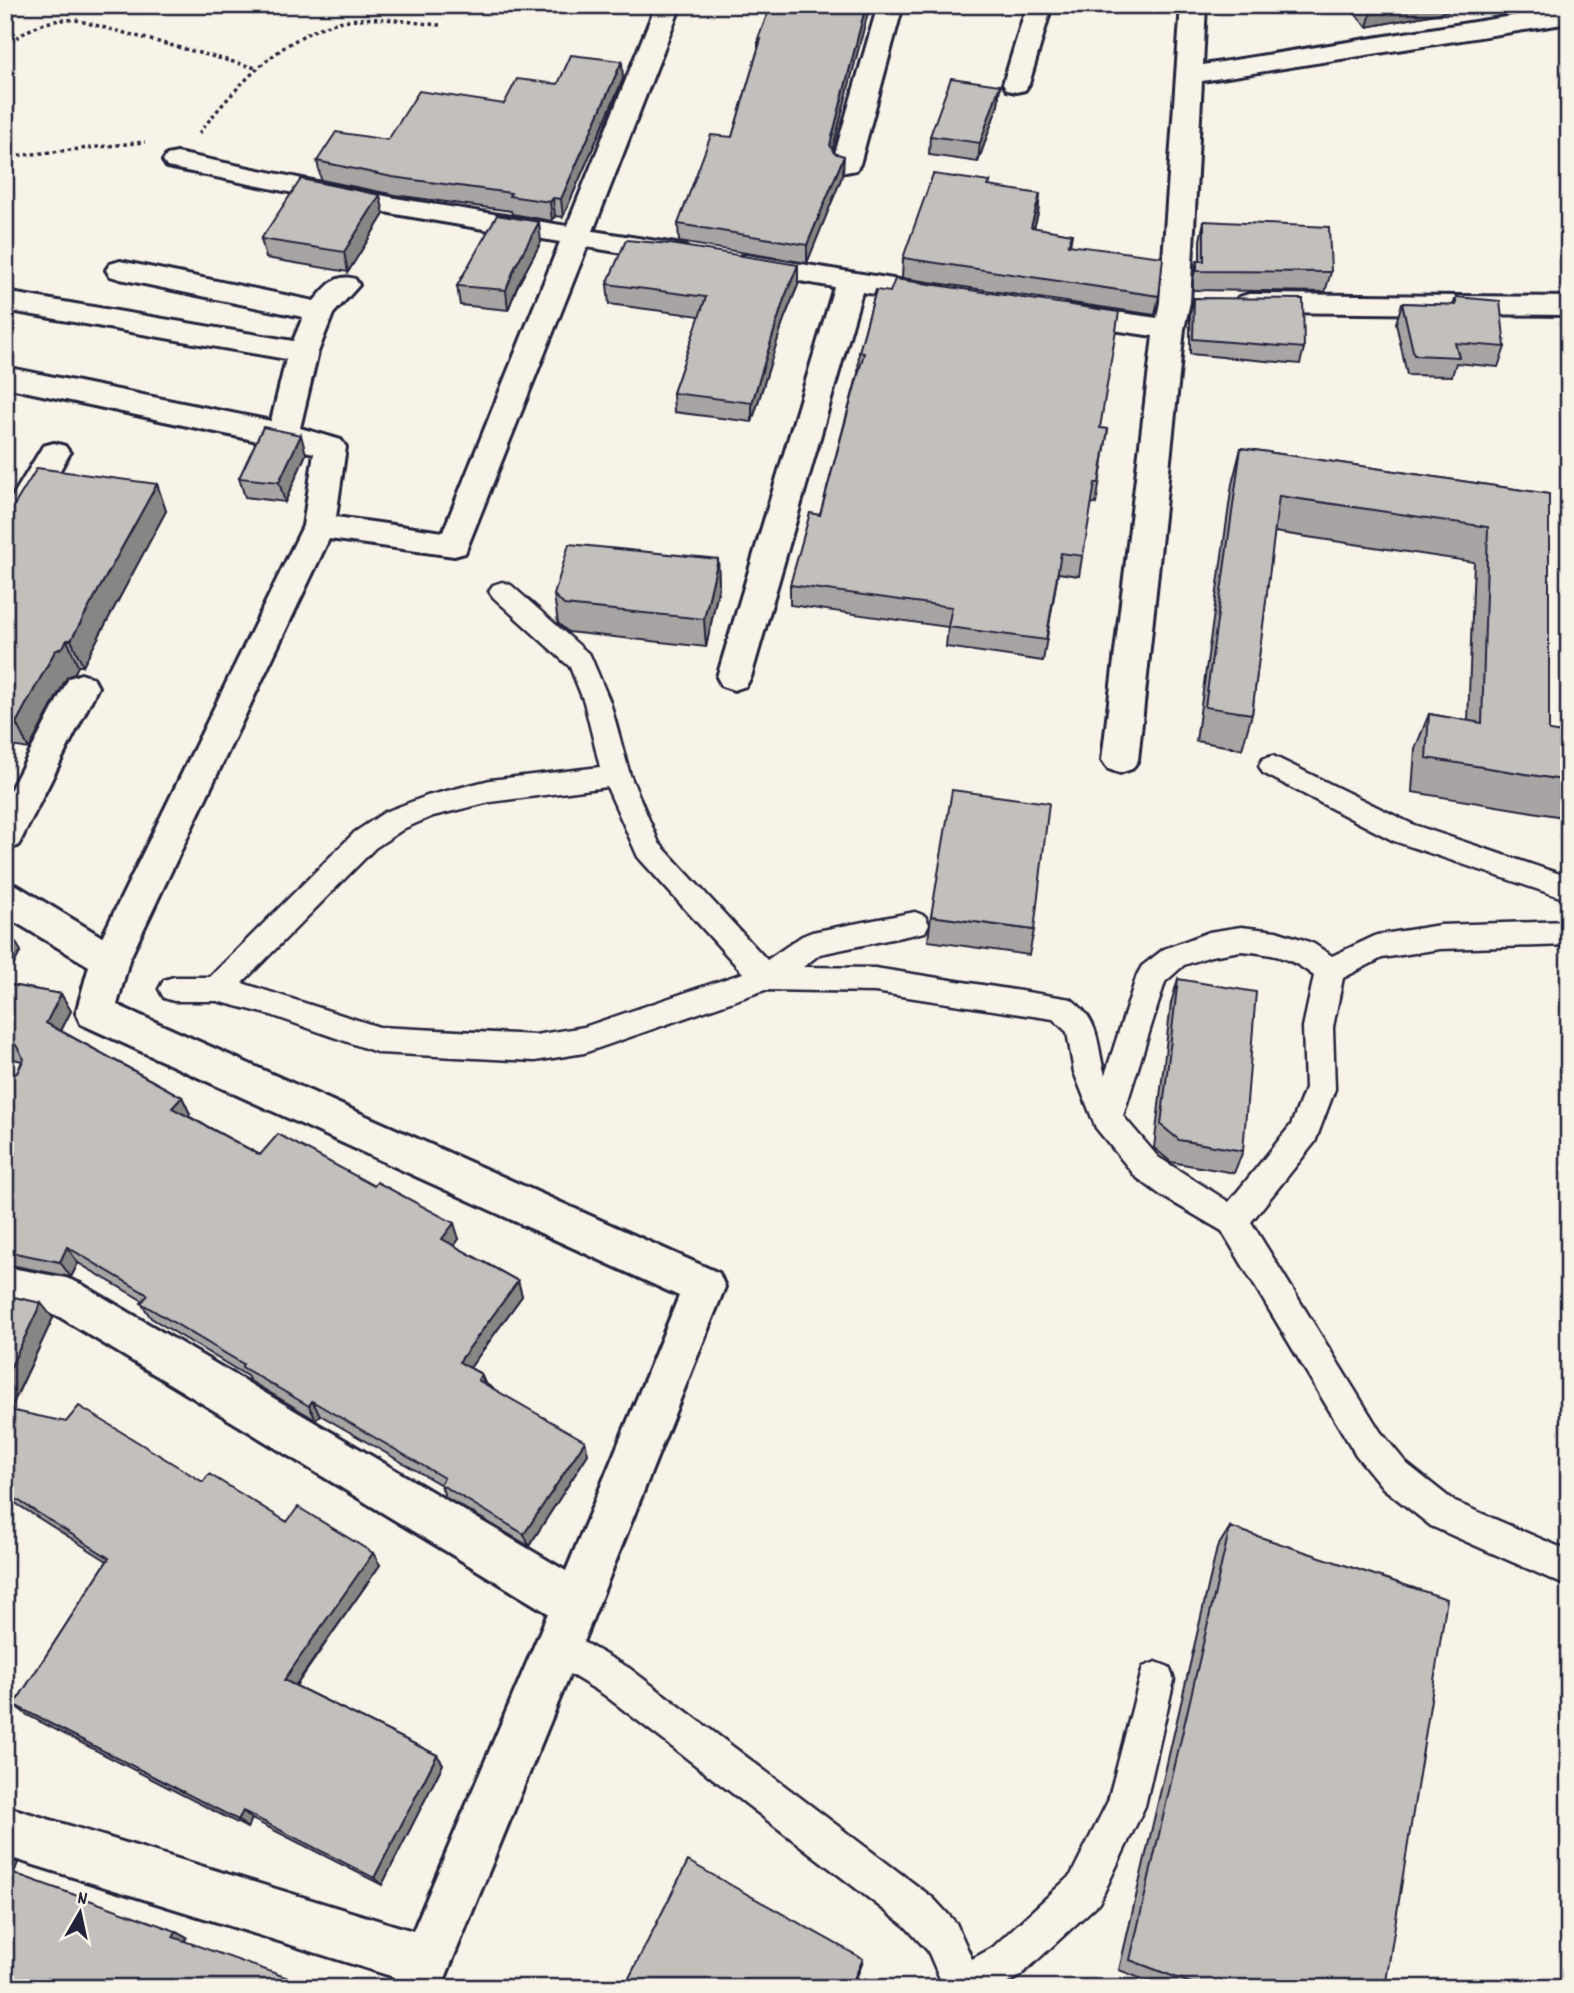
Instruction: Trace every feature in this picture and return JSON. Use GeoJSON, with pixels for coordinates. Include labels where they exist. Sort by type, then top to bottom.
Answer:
{"type":"FeatureCollection","features":[{"type":"Feature","properties":{"kind":"street"},"geometry":{"type":"LineString","coordinates":[[319,526],[454,545],[670,5]]}},
{"type":"Feature","properties":{"kind":"street"},"geometry":{"type":"LineString","coordinates":[[846,164],[891,5]]}},
{"type":"Feature","properties":{"kind":"street"},"geometry":{"type":"LineString","coordinates":[[1016,84],[1040,5]]}},
{"type":"Feature","properties":{"kind":"street"},"geometry":{"type":"LineString","coordinates":[[1119,760],[1190,309],[1194,5]]}},
{"type":"Feature","properties":{"kind":"street"},"geometry":{"type":"LineString","coordinates":[[1192,75],[1569,15]]}},
{"type":"Feature","properties":{"kind":"street"},"geometry":{"type":"LineString","coordinates":[[186,150],[395,206],[970,300]]}},
{"type":"Feature","properties":{"kind":"street"},"geometry":{"type":"LineString","coordinates":[[120,270],[332,298],[303,352],[283,434]]}},
{"type":"Feature","properties":{"kind":"street"},"geometry":{"type":"LineString","coordinates":[[734,677],[850,282]]}},
{"type":"Feature","properties":{"kind":"street"},"geometry":{"type":"LineString","coordinates":[[5,301],[303,352]]}},
{"type":"Feature","properties":{"kind":"street"},"geometry":{"type":"LineString","coordinates":[[1036,310],[1569,306]]}},
{"type":"Feature","properties":{"kind":"street"},"geometry":{"type":"LineString","coordinates":[[5,377],[283,434],[330,447],[319,526],[110,960],[95,1013],[704,1287],[576,1603],[420,1975],[5,1831]]}},
{"type":"Feature","properties":{"kind":"street"},"geometry":{"type":"LineString","coordinates":[[5,537],[54,453]]}},
{"type":"Feature","properties":{"kind":"street"},"geometry":{"type":"LineString","coordinates":[[5,836],[81,687]]}},
{"type":"Feature","properties":{"kind":"street"},"geometry":{"type":"LineString","coordinates":[[5,897],[110,960]]}},
{"type":"Feature","properties":{"kind":"street"},"geometry":{"type":"LineString","coordinates":[[5,1286],[66,1298],[576,1603]]}},
{"type":"Feature","properties":{"kind":"lane"},"geometry":{"type":"LineString","coordinates":[[502,591],[581,662],[597,702],[616,775],[648,849],[765,978],[875,980],[1060,1008],[1076,1020],[1083,1032],[1089,1072],[1107,1119],[1147,1167],[1173,1186],[1233,1221],[1368,1443],[1395,1476],[1443,1514],[1569,1569]]}},
{"type":"Feature","properties":{"kind":"lane"},"geometry":{"type":"LineString","coordinates":[[1273,766],[1404,833],[1569,889]]}},
{"type":"Feature","properties":{"kind":"lane"},"geometry":{"type":"LineString","coordinates":[[217,989],[365,840],[395,820],[427,807],[491,791],[616,775]]}},
{"type":"Feature","properties":{"kind":"lane"},"geometry":{"type":"LineString","coordinates":[[174,989],[217,989],[271,1003],[379,1040],[535,1048],[584,1040],[765,978],[812,944],[915,924]]}},
{"type":"Feature","properties":{"kind":"lane"},"geometry":{"type":"LineString","coordinates":[[1330,971],[1377,947],[1440,937],[1569,933]]}},
{"type":"Feature","properties":{"kind":"lane"},"geometry":{"type":"LineString","coordinates":[[1107,1119],[1152,975],[1174,957],[1209,944],[1241,939],[1276,943],[1304,952],[1330,971]]}},
{"type":"Feature","properties":{"kind":"lane"},"geometry":{"type":"LineString","coordinates":[[1233,1221],[1304,1132],[1320,1089],[1318,1027],[1330,971]]}},
{"type":"Feature","properties":{"kind":"lane"},"geometry":{"type":"LineString","coordinates":[[558,1646],[616,1681],[919,1912],[942,1937],[964,1987],[1006,1962],[1085,1889],[1126,1806],[1156,1680]]}},
{"type":"Feature","properties":{"kind":"path"},"geometry":{"type":"LineString","coordinates":[[5,46],[34,25],[58,18],[76,20],[257,68]]}},
{"type":"Feature","properties":{"kind":"path"},"geometry":{"type":"LineString","coordinates":[[5,157],[107,145],[186,150],[257,68],[283,49],[327,25],[369,19],[440,25]]}},
{"type":"Feature","properties":{"kind":"building"},"geometry":{"type":"Polygon","coordinates":[[[771,5],[866,5],[830,145],[834,153],[844,156],[807,245],[678,224],[711,135],[732,137],[761,39],[758,39],[771,5]]]}},
{"type":"Feature","properties":{"kind":"building"},"geometry":{"type":"Polygon","coordinates":[[[571,55],[622,61],[561,199],[553,198],[550,202],[509,196],[511,193],[392,177],[317,161],[336,132],[388,140],[419,91],[504,104],[517,79],[558,84],[571,55]]]}},
{"type":"Feature","properties":{"kind":"building"},"geometry":{"type":"Polygon","coordinates":[[[951,78],[1000,85],[980,143],[930,136],[951,78]]]}},
{"type":"Feature","properties":{"kind":"building"},"geometry":{"type":"Polygon","coordinates":[[[933,174],[990,182],[988,186],[1040,194],[1031,227],[1072,234],[1068,245],[1163,257],[1159,296],[903,258],[933,174]]]}},
{"type":"Feature","properties":{"kind":"building"},"geometry":{"type":"Polygon","coordinates":[[[301,179],[380,195],[344,252],[261,239],[301,179]]]}},
{"type":"Feature","properties":{"kind":"building"},"geometry":{"type":"Polygon","coordinates":[[[497,215],[539,222],[506,290],[457,286],[497,215]]]}},
{"type":"Feature","properties":{"kind":"building"},"geometry":{"type":"Polygon","coordinates":[[[1204,221],[1329,227],[1331,272],[1197,271],[1197,261],[1204,261],[1204,221]]]}},
{"type":"Feature","properties":{"kind":"building"},"geometry":{"type":"Polygon","coordinates":[[[626,240],[670,244],[798,265],[784,299],[752,403],[673,393],[706,297],[607,284],[626,240]]]}},
{"type":"Feature","properties":{"kind":"building"},"geometry":{"type":"Polygon","coordinates":[[[895,279],[1119,312],[1100,428],[1108,429],[1099,483],[1095,483],[1083,556],[1061,553],[1046,640],[948,627],[952,607],[790,585],[810,513],[820,515],[864,353],[859,352],[876,290],[890,292],[895,279]]]}},
{"type":"Feature","properties":{"kind":"building"},"geometry":{"type":"Polygon","coordinates":[[[1456,297],[1500,301],[1505,347],[1455,343],[1459,357],[1414,355],[1402,303],[1456,305],[1456,297]]]}},
{"type":"Feature","properties":{"kind":"building"},"geometry":{"type":"Polygon","coordinates":[[[1194,298],[1303,299],[1304,348],[1193,339],[1194,298]]]}},
{"type":"Feature","properties":{"kind":"building"},"geometry":{"type":"Polygon","coordinates":[[[263,427],[301,435],[279,482],[239,478],[263,427]]]}},
{"type":"Feature","properties":{"kind":"building"},"geometry":{"type":"Polygon","coordinates":[[[1241,448],[1549,494],[1549,731],[1569,734],[1569,781],[1426,758],[1429,714],[1482,723],[1488,527],[1279,496],[1252,714],[1205,707],[1241,448]]]}},
{"type":"Feature","properties":{"kind":"building"},"geometry":{"type":"Polygon","coordinates":[[[37,468],[157,484],[71,640],[67,640],[63,647],[55,651],[16,723],[5,721],[5,520],[37,468]]]}},
{"type":"Feature","properties":{"kind":"building"},"geometry":{"type":"Polygon","coordinates":[[[569,544],[718,559],[704,619],[564,605],[554,595],[569,544]]]}},
{"type":"Feature","properties":{"kind":"building"},"geometry":{"type":"Polygon","coordinates":[[[952,790],[1049,803],[1034,930],[931,916],[952,790]]]}},
{"type":"Feature","properties":{"kind":"building"},"geometry":{"type":"Polygon","coordinates":[[[5,930],[10,933],[5,943],[5,930]]]}},
{"type":"Feature","properties":{"kind":"building"},"geometry":{"type":"Polygon","coordinates":[[[1178,979],[1256,992],[1243,1151],[1179,1140],[1161,1125],[1178,979]]]}},
{"type":"Feature","properties":{"kind":"building"},"geometry":{"type":"Polygon","coordinates":[[[5,984],[61,994],[46,1023],[182,1097],[172,1108],[260,1155],[278,1134],[374,1186],[377,1182],[454,1223],[442,1239],[518,1281],[459,1362],[481,1374],[478,1380],[585,1441],[524,1534],[440,1484],[444,1478],[312,1401],[309,1406],[242,1367],[243,1364],[141,1303],[148,1295],[67,1247],[60,1262],[5,1251],[5,1078],[17,1073],[24,1059],[16,1045],[5,1042],[5,984]]]}},
{"type":"Feature","properties":{"kind":"building"},"geometry":{"type":"Polygon","coordinates":[[[5,1295],[41,1303],[5,1379],[5,1295]]]}},
{"type":"Feature","properties":{"kind":"building"},"geometry":{"type":"Polygon","coordinates":[[[79,1406],[203,1482],[209,1474],[287,1522],[298,1507],[373,1553],[284,1680],[437,1755],[374,1878],[243,1811],[238,1820],[14,1705],[109,1558],[5,1492],[5,1409],[66,1422],[79,1406]]]}},
{"type":"Feature","properties":{"kind":"building"},"geometry":{"type":"Polygon","coordinates":[[[1230,1527],[1447,1599],[1385,1988],[1204,1988],[1130,1960],[1230,1527]]]}},
{"type":"Feature","properties":{"kind":"building"},"geometry":{"type":"Polygon","coordinates":[[[688,1861],[863,1959],[850,1988],[624,1988],[688,1861]]]}},
{"type":"Feature","properties":{"kind":"building"},"geometry":{"type":"Polygon","coordinates":[[[5,1870],[176,1931],[173,1937],[316,1988],[5,1988],[5,1870]]]}}]}
